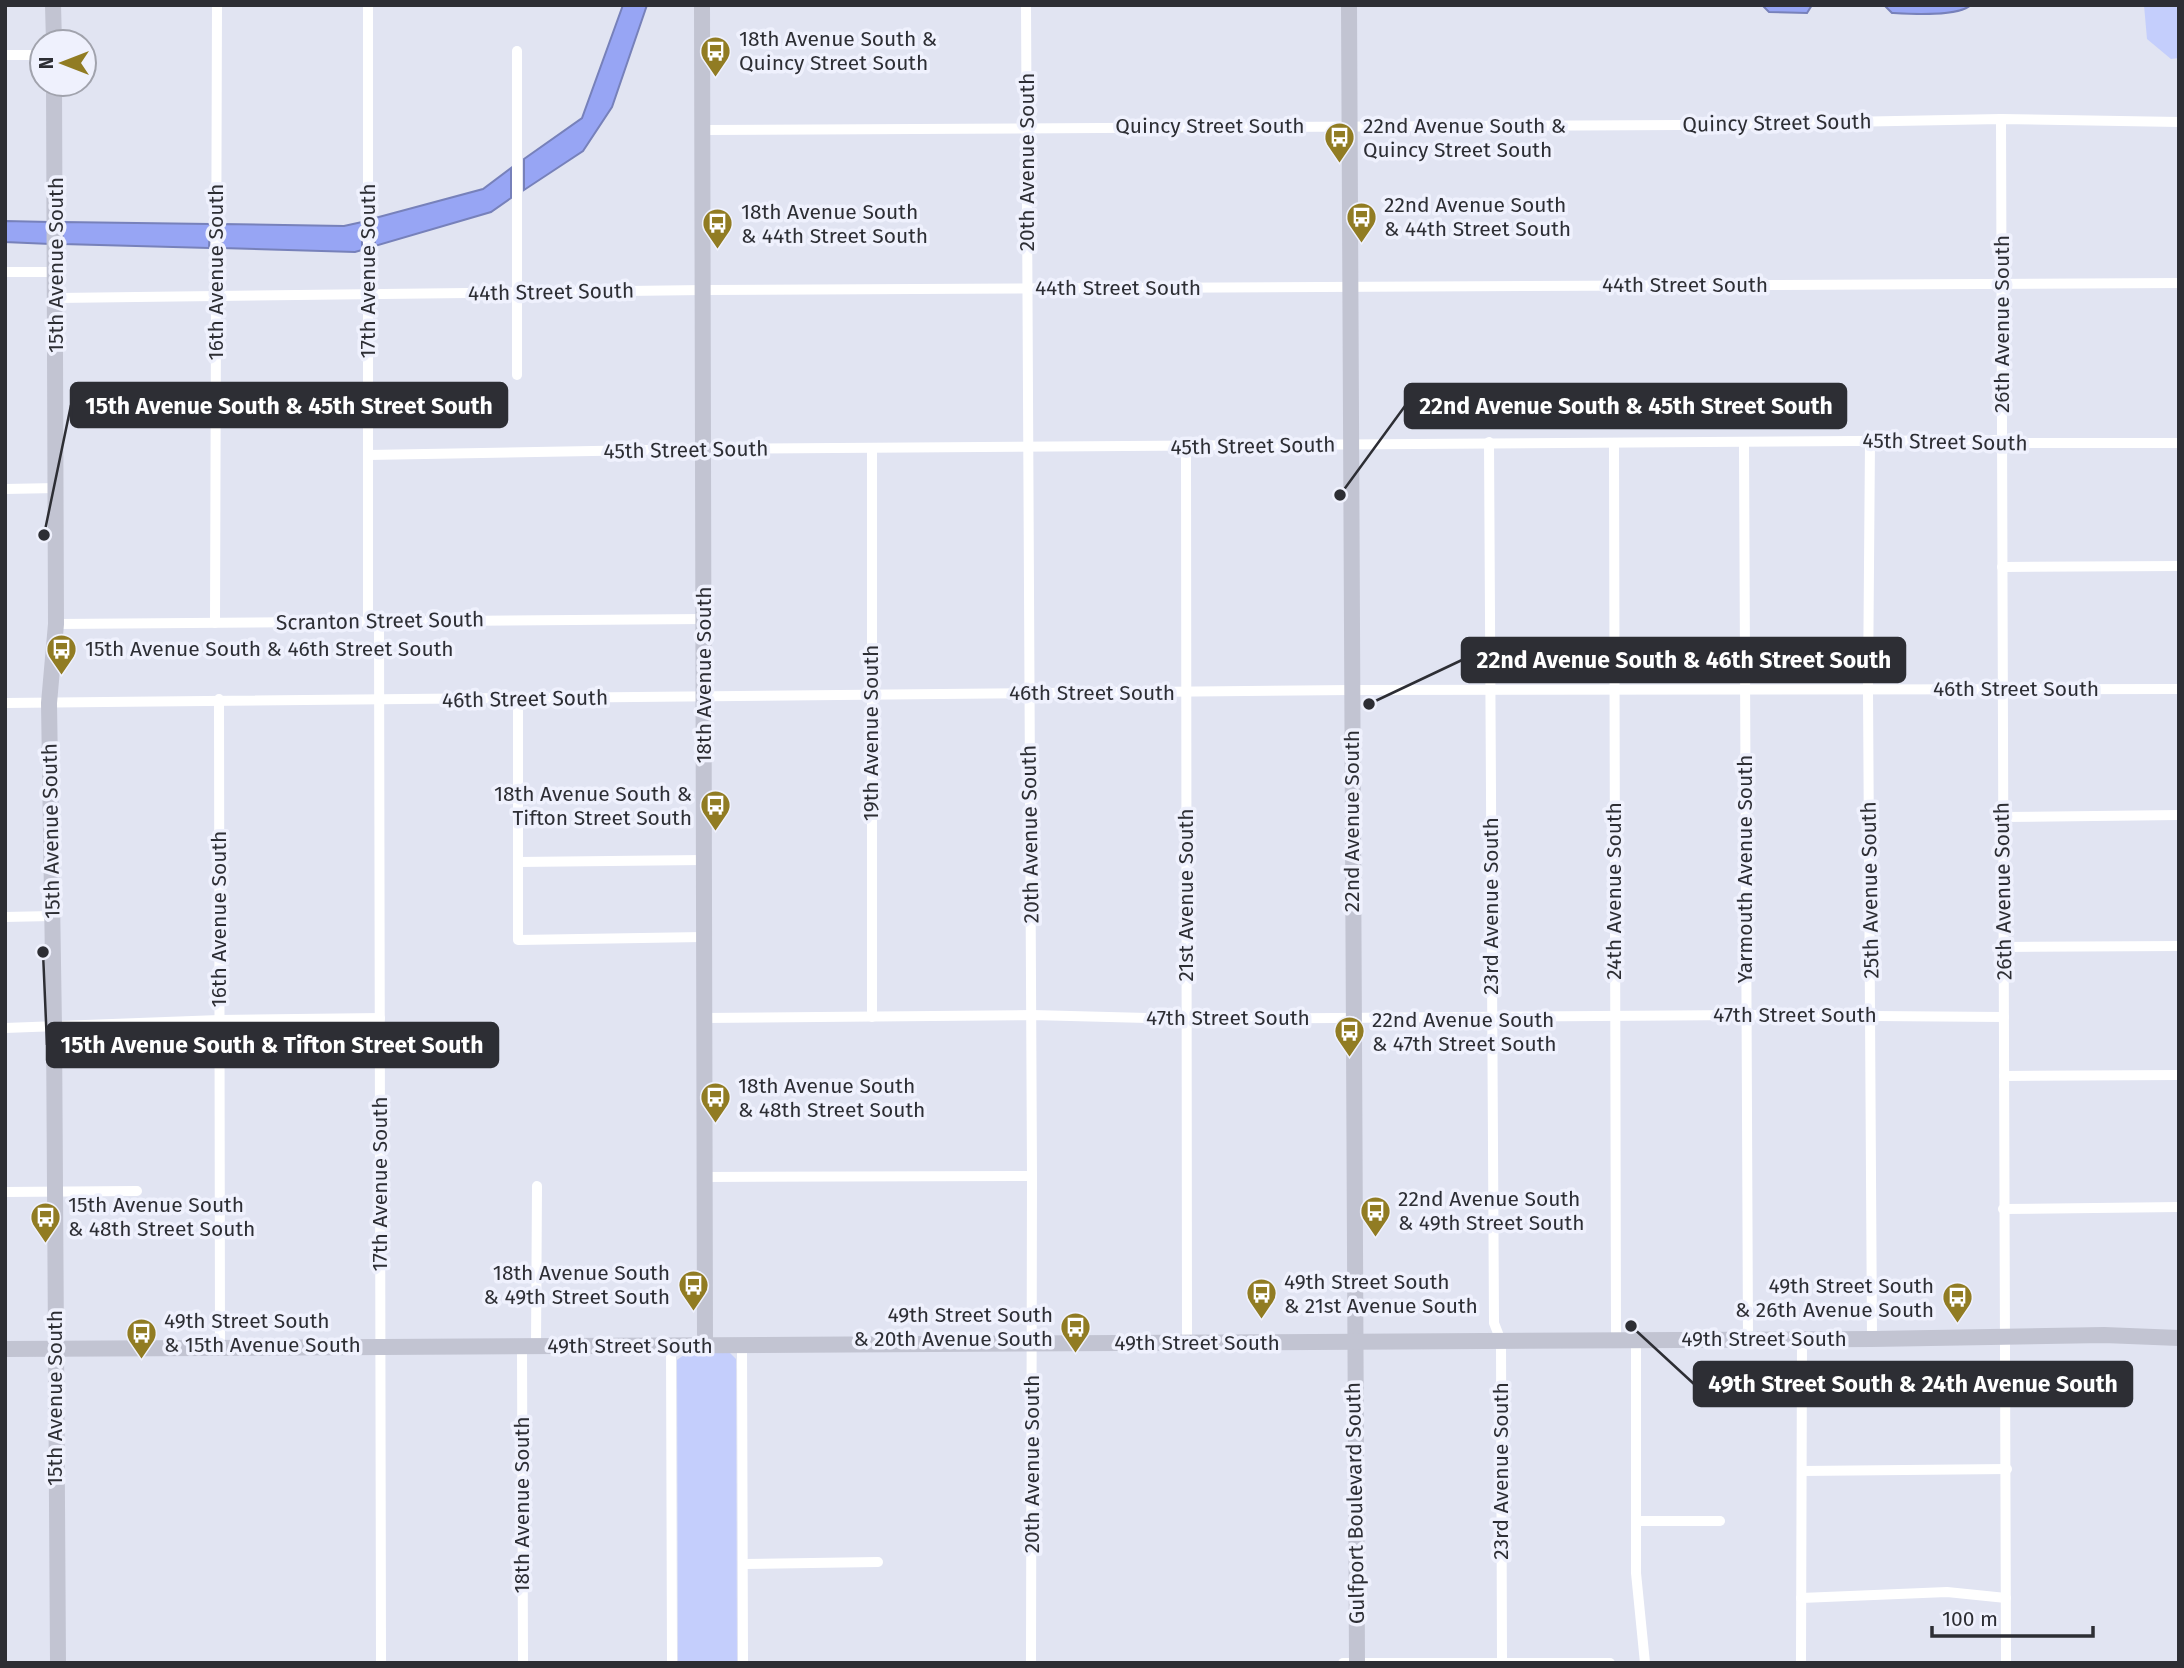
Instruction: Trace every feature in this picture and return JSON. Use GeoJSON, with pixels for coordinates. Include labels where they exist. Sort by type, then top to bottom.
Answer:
{"type":"FeatureCollection","features":[{"type":"Feature","properties":{"kind":"street"},"geometry":{"type":"LineString","coordinates":[[54,5],[54,28]]}},
{"type":"Feature","properties":{"kind":"street","name":"16th Avenue South"},"geometry":{"type":"LineString","coordinates":[[215,623],[217,5]]}},
{"type":"Feature","properties":{"kind":"street","name":"17th Avenue South"},"geometry":{"type":"LineString","coordinates":[[368,5],[368,455],[373,621],[379,702],[380,1663]]}},
{"type":"Feature","properties":{"kind":"street","name":"18th Avenue South"},"geometry":{"type":"LineString","coordinates":[[702,5],[705,1346]]}},
{"type":"Feature","properties":{"kind":"street","name":"20th Avenue South"},"geometry":{"type":"LineString","coordinates":[[1026,5],[1032,1015],[1031,1663]]}},
{"type":"Feature","properties":{"kind":"street","name":"22nd Avenue South"},"geometry":{"type":"LineString","coordinates":[[1349,5],[1353,1342]]}},
{"type":"Feature","properties":{"kind":"street"},"geometry":{"type":"LineString","coordinates":[[517,51],[517,375]]}},
{"type":"Feature","properties":{"kind":"street"},"geometry":{"type":"LineString","coordinates":[[5,55],[28,55]]}},
{"type":"Feature","properties":{"kind":"street","name":"15th Avenue South"},"geometry":{"type":"LineString","coordinates":[[54,98],[57,298],[56,624],[49,703],[56,1193],[58,1663]]}},
{"type":"Feature","properties":{"kind":"street","name":"Quincy Street South"},"geometry":{"type":"LineString","coordinates":[[703,130],[1026,126],[1679,125],[2001,120],[2179,122]]}},
{"type":"Feature","properties":{"kind":"street","name":"26th Avenue South"},"geometry":{"type":"LineString","coordinates":[[2001,120],[2006,1663]]}},
{"type":"Feature","properties":{"kind":"street"},"geometry":{"type":"LineString","coordinates":[[5,272],[56,272]]}},
{"type":"Feature","properties":{"kind":"street","name":"44th Street South"},"geometry":{"type":"LineString","coordinates":[[57,298],[704,290],[2179,284]]}},
{"type":"Feature","properties":{"kind":"street","name":"45th Street South"},"geometry":{"type":"LineString","coordinates":[[368,455],[1489,442],[1614,444],[2002,439],[2012,443],[2179,443]]}},
{"type":"Feature","properties":{"kind":"street","name":"25th Avenue South"},"geometry":{"type":"LineString","coordinates":[[1870,441],[1868,690],[1872,1339]]}},
{"type":"Feature","properties":{"kind":"street","name":"23rd Avenue South"},"geometry":{"type":"LineString","coordinates":[[1489,442],[1494,1323],[1501,1341],[1502,1662]]}},
{"type":"Feature","properties":{"kind":"street","name":"Yarmouth Avenue South"},"geometry":{"type":"LineString","coordinates":[[1744,442],[1748,1339]]}},
{"type":"Feature","properties":{"kind":"street","name":"24th Avenue South"},"geometry":{"type":"LineString","coordinates":[[1614,444],[1616,1339]]}},
{"type":"Feature","properties":{"kind":"street","name":"21st Avenue South"},"geometry":{"type":"LineString","coordinates":[[1186,446],[1187,1343]]}},
{"type":"Feature","properties":{"kind":"street","name":"19th Avenue South"},"geometry":{"type":"LineString","coordinates":[[872,449],[870,695],[873,1017]]}},
{"type":"Feature","properties":{"kind":"street"},"geometry":{"type":"LineString","coordinates":[[5,489],[57,488]]}},
{"type":"Feature","properties":{"kind":"street"},"geometry":{"type":"LineString","coordinates":[[2002,567],[2179,566]]}},
{"type":"Feature","properties":{"kind":"street","name":"Scranton Street South"},"geometry":{"type":"LineString","coordinates":[[56,624],[705,618]]}},
{"type":"Feature","properties":{"kind":"street","name":"46th Street South"},"geometry":{"type":"LineString","coordinates":[[5,703],[219,699],[379,702],[1185,692],[2179,689]]}},
{"type":"Feature","properties":{"kind":"street","name":"16th Avenue South"},"geometry":{"type":"LineString","coordinates":[[219,699],[220,1348]]}},
{"type":"Feature","properties":{"kind":"street"},"geometry":{"type":"LineString","coordinates":[[518,699],[518,940],[703,937]]}},
{"type":"Feature","properties":{"kind":"street"},"geometry":{"type":"LineString","coordinates":[[2003,817],[2179,815]]}},
{"type":"Feature","properties":{"kind":"street"},"geometry":{"type":"LineString","coordinates":[[518,862],[703,860]]}},
{"type":"Feature","properties":{"kind":"street"},"geometry":{"type":"LineString","coordinates":[[5,917],[52,916]]}},
{"type":"Feature","properties":{"kind":"street"},"geometry":{"type":"LineString","coordinates":[[2005,947],[2179,946]]}},
{"type":"Feature","properties":{"kind":"street","name":"47th Street South"},"geometry":{"type":"LineString","coordinates":[[704,1018],[1032,1015],[1186,1019],[1745,1014],[2004,1017]]}},
{"type":"Feature","properties":{"kind":"street"},"geometry":{"type":"LineString","coordinates":[[5,1028],[219,1020],[380,1018]]}},
{"type":"Feature","properties":{"kind":"street"},"geometry":{"type":"LineString","coordinates":[[2004,1076],[2179,1074]]}},
{"type":"Feature","properties":{"kind":"street"},"geometry":{"type":"LineString","coordinates":[[705,1177],[1032,1176]]}},
{"type":"Feature","properties":{"kind":"street","name":"18th Avenue South"},"geometry":{"type":"LineString","coordinates":[[523,1663],[529,1347],[537,1186]]}},
{"type":"Feature","properties":{"kind":"street"},"geometry":{"type":"LineString","coordinates":[[5,1192],[137,1191]]}},
{"type":"Feature","properties":{"kind":"street"},"geometry":{"type":"LineString","coordinates":[[2003,1209],[2179,1207]]}},
{"type":"Feature","properties":{"kind":"street","name":"49th Street South"},"geometry":{"type":"LineString","coordinates":[[5,1349],[1872,1339],[2104,1335],[2179,1338]]}},
{"type":"Feature","properties":{"kind":"street"},"geometry":{"type":"LineString","coordinates":[[1636,1339],[1636,1573],[1646,1663]]}},
{"type":"Feature","properties":{"kind":"street"},"geometry":{"type":"LineString","coordinates":[[1801,1663],[1802,1339]]}},
{"type":"Feature","properties":{"kind":"street","name":"Gulfport Boulevard South"},"geometry":{"type":"LineString","coordinates":[[1353,1342],[1357,1663]]}},
{"type":"Feature","properties":{"kind":"street"},"geometry":{"type":"LineString","coordinates":[[671,1346],[672,1663]]}},
{"type":"Feature","properties":{"kind":"street"},"geometry":{"type":"LineString","coordinates":[[742,1346],[743,1663]]}},
{"type":"Feature","properties":{"kind":"street"},"geometry":{"type":"LineString","coordinates":[[1802,1471],[2007,1469]]}},
{"type":"Feature","properties":{"kind":"street"},"geometry":{"type":"LineString","coordinates":[[1636,1521],[1720,1521]]}},
{"type":"Feature","properties":{"kind":"street"},"geometry":{"type":"LineString","coordinates":[[743,1564],[878,1562]]}},
{"type":"Feature","properties":{"kind":"street"},"geometry":{"type":"LineString","coordinates":[[1801,1598],[1947,1592],[2006,1598]]}},
{"type":"Feature","properties":{"kind":"street"},"geometry":{"type":"LineString","coordinates":[[1343,1663],[1610,1663]]}},
{"type":"Feature","properties":{"kind":"shaded area"},"geometry":{"type":"Polygon","coordinates":[[[2144,5],[2179,5],[2179,58],[2171,59],[2147,39],[2144,5]]]}},
{"type":"Feature","properties":{"kind":"shaded area"},"geometry":{"type":"Polygon","coordinates":[[[688,1352],[729,1352],[736,1359],[737,1663],[678,1663],[677,1360],[688,1352]]]}},
{"type":"Feature","properties":{"kind":"water"},"geometry":{"type":"Polygon","coordinates":[[[623,5],[647,5],[612,107],[583,151],[524,190],[524,159],[582,118],[623,5]]]}},
{"type":"Feature","properties":{"kind":"water"},"geometry":{"type":"Polygon","coordinates":[[[1762,5],[1812,5],[1807,13],[1769,12],[1762,5]]]}},
{"type":"Feature","properties":{"kind":"water"},"geometry":{"type":"Polygon","coordinates":[[[1884,5],[1971,5],[1945,13],[1921,14],[1892,13],[1884,5]]]}},
{"type":"Feature","properties":{"kind":"water"},"geometry":{"type":"Polygon","coordinates":[[[511,168],[511,198],[491,212],[375,246],[375,218],[483,189],[511,168]]]}},
{"type":"Feature","properties":{"kind":"water"},"geometry":{"type":"Polygon","coordinates":[[[5,221],[50,222],[50,244],[5,242],[5,221]]]}},
{"type":"Feature","properties":{"kind":"water"},"geometry":{"type":"Polygon","coordinates":[[[62,222],[210,224],[209,248],[63,244],[62,222]]]}},
{"type":"Feature","properties":{"kind":"water"},"geometry":{"type":"Polygon","coordinates":[[[362,222],[362,250],[355,252],[222,248],[222,224],[344,226],[362,222]]]}},
{"type":"Feature","properties":{"kind":"place","name":"18th Avenue South & Quincy Street South"},"geometry":{"type":"Point","coordinates":[716,78]}},
{"type":"Feature","properties":{"kind":"place","name":"22nd Avenue South & Quincy Street South"},"geometry":{"type":"Point","coordinates":[1340,165]}},
{"type":"Feature","properties":{"kind":"place","name":"22nd Avenue South & 44th Street South"},"geometry":{"type":"Point","coordinates":[1361,244]}},
{"type":"Feature","properties":{"kind":"place","name":"18th Avenue South & 44th Street South"},"geometry":{"type":"Point","coordinates":[718,251]}},
{"type":"Feature","properties":{"kind":"place","name":"22nd Avenue South & 45th Street South"},"geometry":{"type":"Point","coordinates":[1340,495]}},
{"type":"Feature","properties":{"kind":"place","name":"15th Avenue South & 45th Street South"},"geometry":{"type":"Point","coordinates":[44,535]}},
{"type":"Feature","properties":{"kind":"place","name":"15th Avenue South & 46th Street South"},"geometry":{"type":"Point","coordinates":[62,676]}},
{"type":"Feature","properties":{"kind":"place","name":"22nd Avenue South & 46th Street South"},"geometry":{"type":"Point","coordinates":[1369,704]}},
{"type":"Feature","properties":{"kind":"place","name":"18th Avenue South & Tifton Street South"},"geometry":{"type":"Point","coordinates":[715,833]}},
{"type":"Feature","properties":{"kind":"place","name":"15th Avenue South & Tifton Street South"},"geometry":{"type":"Point","coordinates":[43,952]}},
{"type":"Feature","properties":{"kind":"place","name":"22nd Avenue South & 47th Street South"},"geometry":{"type":"Point","coordinates":[1349,1059]}},
{"type":"Feature","properties":{"kind":"place","name":"18th Avenue South & 48th Street South"},"geometry":{"type":"Point","coordinates":[715,1125]}},
{"type":"Feature","properties":{"kind":"place","name":"22nd Avenue South & 49th Street South"},"geometry":{"type":"Point","coordinates":[1375,1238]}},
{"type":"Feature","properties":{"kind":"place","name":"15th Avenue South & 48th Street South"},"geometry":{"type":"Point","coordinates":[45,1244]}},
{"type":"Feature","properties":{"kind":"place","name":"18th Avenue South & 49th Street South"},"geometry":{"type":"Point","coordinates":[693,1312]}},
{"type":"Feature","properties":{"kind":"place","name":"49th Street South & 21st Avenue South"},"geometry":{"type":"Point","coordinates":[1261,1321]}},
{"type":"Feature","properties":{"kind":"place","name":"49th Street South & 26th Avenue South"},"geometry":{"type":"Point","coordinates":[1957,1325]}},
{"type":"Feature","properties":{"kind":"place","name":"49th Street South & 24th Avenue South"},"geometry":{"type":"Point","coordinates":[1631,1326]}},
{"type":"Feature","properties":{"kind":"place","name":"49th Street South & 20th Avenue South"},"geometry":{"type":"Point","coordinates":[1076,1354]}},
{"type":"Feature","properties":{"kind":"place","name":"49th Street South & 15th Avenue South"},"geometry":{"type":"Point","coordinates":[141,1360]}}]}
